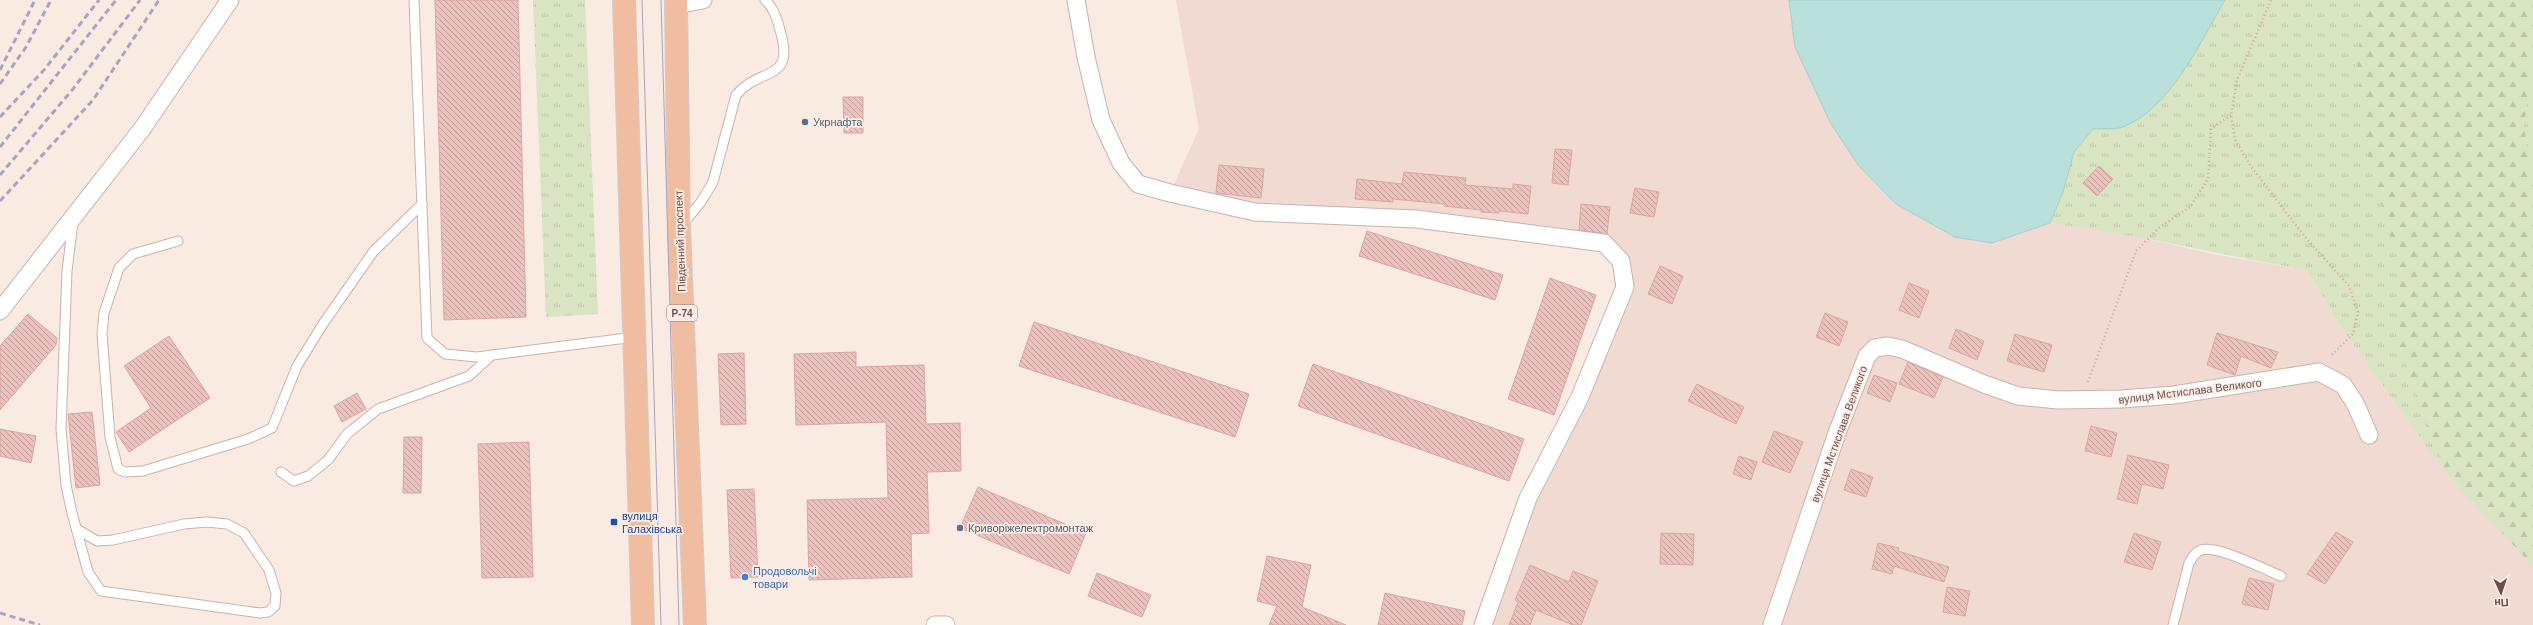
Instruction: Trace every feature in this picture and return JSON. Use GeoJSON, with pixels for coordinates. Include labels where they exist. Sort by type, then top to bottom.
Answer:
{"type":"FeatureCollection","features":[{"type":"Feature","properties":{"kind":"main road"},"geometry":{"type":"LineString","coordinates":[[624,0],[643,625]]}},
{"type":"Feature","properties":{"kind":"main road","name":"Південний проспект"},"geometry":{"type":"LineString","coordinates":[[676,2],[679,229],[695,625]]}},
{"type":"Feature","properties":{"kind":"street"},"geometry":{"type":"LineString","coordinates":[[0,312],[142,130],[230,0]]}},
{"type":"Feature","properties":{"kind":"street"},"geometry":{"type":"LineString","coordinates":[[676,2],[703,0]]}},
{"type":"Feature","properties":{"kind":"street"},"geometry":{"type":"LineString","coordinates":[[1076,0],[1086,57],[1101,120],[1121,163],[1138,184],[1170,193],[1255,212],[1416,219],[1604,243],[1621,261],[1625,287],[1579,399],[1528,498],[1484,625]]}},
{"type":"Feature","properties":{"kind":"street","name":"вулиця Мстислава Великого"},"geometry":{"type":"LineString","coordinates":[[1772,625],[1837,433],[1867,356],[1875,348],[1888,346],[1902,349],[1984,384],[2018,396],[2081,401],[2174,395],[2319,372]]}},
{"type":"Feature","properties":{"kind":"street"},"geometry":{"type":"LineString","coordinates":[[2319,372],[2343,385],[2356,403],[2368,435]]}},
{"type":"Feature","properties":{"kind":"street"},"geometry":{"type":"LineString","coordinates":[[935,625],[946,625]]}},
{"type":"Feature","properties":{"kind":"lane"},"geometry":{"type":"LineString","coordinates":[[414,0],[427,338],[445,354],[477,357],[635,337]]}},
{"type":"Feature","properties":{"kind":"lane"},"geometry":{"type":"LineString","coordinates":[[679,229],[701,202],[713,182],[736,95],[742,88],[779,68],[784,60],[782,37],[777,18],[769,4],[764,0]]}},
{"type":"Feature","properties":{"kind":"lane"},"geometry":{"type":"LineString","coordinates":[[178,241],[133,254],[119,268],[104,313],[102,334],[110,437],[118,469],[125,472],[143,472],[248,439],[272,428],[298,366],[322,324],[373,252],[422,204]]}},
{"type":"Feature","properties":{"kind":"lane"},"geometry":{"type":"LineString","coordinates":[[73,217],[67,271],[61,429],[66,486],[77,529],[88,572],[101,591],[260,613],[268,612],[275,606],[276,593],[269,570],[244,533],[227,524],[207,522],[184,524],[113,540],[97,541],[77,529]]}},
{"type":"Feature","properties":{"kind":"lane"},"geometry":{"type":"LineString","coordinates":[[281,472],[294,481],[308,476],[328,460],[347,434],[378,409],[469,376],[492,355]]}},
{"type":"Feature","properties":{"kind":"lane"},"geometry":{"type":"LineString","coordinates":[[2173,625],[2189,563],[2194,555],[2200,550],[2209,548],[2281,576]]}},
{"type":"Feature","properties":{"kind":"path"},"geometry":{"type":"LineString","coordinates":[[2271,0],[2237,80],[2232,115],[2235,140],[2250,166],[2305,237],[2349,286],[2358,312],[2353,334],[2330,357],[2319,372]]}},
{"type":"Feature","properties":{"kind":"path"},"geometry":{"type":"LineString","coordinates":[[2081,401],[2136,251],[2160,227],[2190,207],[2208,179],[2211,129],[2232,115]]}},
{"type":"Feature","properties":{"kind":"shaded area"},"geometry":{"type":"Polygon","coordinates":[[[1176,0],[1789,0],[1795,47],[1830,122],[1858,165],[1896,204],[1955,237],[1992,243],[2050,223],[2107,230],[2218,255],[2307,270],[2340,326],[2445,472],[2533,566],[2533,625],[1483,625],[1625,287],[1604,243],[1318,216],[1170,193],[1199,129],[1176,0]]]}},
{"type":"Feature","properties":{"kind":"green space"},"geometry":{"type":"Polygon","coordinates":[[[533,0],[585,0],[598,314],[546,317],[533,0]]]}},
{"type":"Feature","properties":{"kind":"green space"},"geometry":{"type":"Polygon","coordinates":[[[2225,0],[2533,0],[2533,566],[2445,472],[2340,326],[2307,270],[2114,233],[2050,223],[2063,192],[2074,152],[2093,129],[2123,127],[2201,42],[2225,0]]]}},
{"type":"Feature","properties":{"kind":"green space"},"geometry":{"type":"Polygon","coordinates":[[[2363,0],[2533,0],[2533,47],[2524,127],[2533,173],[2533,566],[2445,472],[2424,418],[2396,337],[2398,260],[2366,148],[2358,64],[2363,0]]]}},
{"type":"Feature","properties":{"kind":"water"},"geometry":{"type":"Polygon","coordinates":[[[1789,0],[2225,0],[2183,72],[2170,90],[2156,105],[2140,118],[2123,127],[2093,129],[2074,152],[2063,192],[2050,223],[1992,243],[1955,237],[1896,204],[1858,165],[1830,122],[1795,47],[1789,0]]]}},
{"type":"Feature","properties":{"kind":"building"},"geometry":{"type":"Polygon","coordinates":[[[435,0],[518,0],[526,317],[444,320],[435,0]]]}},
{"type":"Feature","properties":{"kind":"building"},"geometry":{"type":"Polygon","coordinates":[[[843,97],[863,97],[863,133],[844,133],[843,97]]]}},
{"type":"Feature","properties":{"kind":"building"},"geometry":{"type":"Polygon","coordinates":[[[1555,149],[1572,150],[1568,185],[1552,183],[1555,149]]]}},
{"type":"Feature","properties":{"kind":"building"},"geometry":{"type":"Polygon","coordinates":[[[1219,165],[1264,169],[1261,198],[1216,193],[1219,165]]]}},
{"type":"Feature","properties":{"kind":"building"},"geometry":{"type":"Polygon","coordinates":[[[2099,166],[2113,179],[2097,196],[2083,183],[2099,166]]]}},
{"type":"Feature","properties":{"kind":"building"},"geometry":{"type":"Polygon","coordinates":[[[1404,172],[1466,178],[1465,185],[1513,189],[1513,184],[1531,186],[1528,214],[1499,211],[1499,213],[1481,212],[1481,210],[1444,206],[1445,204],[1393,199],[1393,202],[1355,199],[1357,179],[1402,184],[1404,172]]]}},
{"type":"Feature","properties":{"kind":"building"},"geometry":{"type":"Polygon","coordinates":[[[1635,188],[1659,192],[1654,217],[1630,213],[1635,188]]]}},
{"type":"Feature","properties":{"kind":"building"},"geometry":{"type":"Polygon","coordinates":[[[1581,204],[1610,207],[1607,234],[1579,230],[1581,204]]]}},
{"type":"Feature","properties":{"kind":"building"},"geometry":{"type":"Polygon","coordinates":[[[1367,231],[1503,275],[1495,300],[1359,256],[1367,231]]]}},
{"type":"Feature","properties":{"kind":"building"},"geometry":{"type":"Polygon","coordinates":[[[1660,266],[1683,276],[1672,304],[1648,294],[1660,266]]]}},
{"type":"Feature","properties":{"kind":"building"},"geometry":{"type":"Polygon","coordinates":[[[1550,278],[1596,295],[1554,415],[1508,399],[1550,278]]]}},
{"type":"Feature","properties":{"kind":"building"},"geometry":{"type":"Polygon","coordinates":[[[1909,283],[1929,291],[1919,318],[1899,310],[1909,283]]]}},
{"type":"Feature","properties":{"kind":"building"},"geometry":{"type":"Polygon","coordinates":[[[1825,313],[1848,322],[1839,346],[1816,337],[1825,313]]]}},
{"type":"Feature","properties":{"kind":"building"},"geometry":{"type":"Polygon","coordinates":[[[28,314],[57,338],[56,345],[0,410],[0,346],[28,314]]]}},
{"type":"Feature","properties":{"kind":"building"},"geometry":{"type":"Polygon","coordinates":[[[1034,322],[1249,394],[1235,437],[1019,366],[1034,322]]]}},
{"type":"Feature","properties":{"kind":"building"},"geometry":{"type":"Polygon","coordinates":[[[1956,329],[1984,341],[1977,360],[1949,348],[1956,329]]]}},
{"type":"Feature","properties":{"kind":"building"},"geometry":{"type":"Polygon","coordinates":[[[2217,333],[2278,352],[2271,368],[2241,356],[2235,375],[2207,365],[2217,333]]]}},
{"type":"Feature","properties":{"kind":"building"},"geometry":{"type":"Polygon","coordinates":[[[2015,334],[2052,345],[2044,372],[2007,361],[2015,334]]]}},
{"type":"Feature","properties":{"kind":"building"},"geometry":{"type":"Polygon","coordinates":[[[169,336],[210,398],[129,452],[116,432],[151,408],[124,366],[169,336]]]}},
{"type":"Feature","properties":{"kind":"building"},"geometry":{"type":"Polygon","coordinates":[[[856,352],[856,367],[924,365],[926,424],[960,423],[961,471],[927,472],[929,533],[911,534],[912,577],[809,580],[807,500],[888,498],[886,422],[796,425],[794,354],[856,352]]]}},
{"type":"Feature","properties":{"kind":"building"},"geometry":{"type":"Polygon","coordinates":[[[744,353],[746,424],[721,425],[718,354],[744,353]]]}},
{"type":"Feature","properties":{"kind":"building"},"geometry":{"type":"Polygon","coordinates":[[[1908,362],[1943,377],[1934,398],[1899,384],[1908,362]]]}},
{"type":"Feature","properties":{"kind":"building"},"geometry":{"type":"Polygon","coordinates":[[[1313,364],[1524,439],[1509,481],[1298,406],[1313,364]]]}},
{"type":"Feature","properties":{"kind":"building"},"geometry":{"type":"Polygon","coordinates":[[[1874,375],[1897,383],[1890,402],[1867,393],[1874,375]]]}},
{"type":"Feature","properties":{"kind":"building"},"geometry":{"type":"Polygon","coordinates":[[[1697,384],[1744,407],[1736,424],[1688,401],[1697,384]]]}},
{"type":"Feature","properties":{"kind":"building"},"geometry":{"type":"Polygon","coordinates":[[[357,393],[366,409],[342,422],[334,406],[357,393]]]}},
{"type":"Feature","properties":{"kind":"building"},"geometry":{"type":"Polygon","coordinates":[[[92,412],[100,485],[76,488],[68,414],[92,412]]]}},
{"type":"Feature","properties":{"kind":"building"},"geometry":{"type":"Polygon","coordinates":[[[2091,426],[2117,433],[2111,457],[2085,451],[2091,426]]]}},
{"type":"Feature","properties":{"kind":"building"},"geometry":{"type":"Polygon","coordinates":[[[0,429],[36,436],[31,463],[0,456],[0,429]]]}},
{"type":"Feature","properties":{"kind":"building"},"geometry":{"type":"Polygon","coordinates":[[[1774,431],[1803,442],[1790,473],[1762,462],[1774,431]]]}},
{"type":"Feature","properties":{"kind":"building"},"geometry":{"type":"Polygon","coordinates":[[[404,437],[422,437],[421,493],[403,493],[404,437]]]}},
{"type":"Feature","properties":{"kind":"building"},"geometry":{"type":"Polygon","coordinates":[[[529,442],[533,577],[482,578],[478,444],[529,442]]]}},
{"type":"Feature","properties":{"kind":"building"},"geometry":{"type":"Polygon","coordinates":[[[2128,455],[2169,465],[2163,489],[2142,484],[2137,504],[2117,499],[2128,455]]]}},
{"type":"Feature","properties":{"kind":"building"},"geometry":{"type":"Polygon","coordinates":[[[1739,456],[1757,462],[1751,480],[1733,474],[1739,456]]]}},
{"type":"Feature","properties":{"kind":"building"},"geometry":{"type":"Polygon","coordinates":[[[1851,469],[1873,477],[1866,497],[1844,490],[1851,469]]]}},
{"type":"Feature","properties":{"kind":"building"},"geometry":{"type":"Polygon","coordinates":[[[978,487],[1086,533],[1069,574],[960,528],[978,487]]]}},
{"type":"Feature","properties":{"kind":"building"},"geometry":{"type":"Polygon","coordinates":[[[754,489],[758,577],[731,578],[727,490],[754,489]]]}},
{"type":"Feature","properties":{"kind":"building"},"geometry":{"type":"Polygon","coordinates":[[[2336,532],[2353,542],[2325,584],[2307,574],[2336,532]]]}},
{"type":"Feature","properties":{"kind":"building"},"geometry":{"type":"Polygon","coordinates":[[[1661,533],[1694,534],[1693,565],[1660,564],[1661,533]]]}},
{"type":"Feature","properties":{"kind":"building"},"geometry":{"type":"Polygon","coordinates":[[[2134,533],[2161,542],[2152,570],[2124,562],[2134,533]]]}},
{"type":"Feature","properties":{"kind":"building"},"geometry":{"type":"Polygon","coordinates":[[[1878,543],[1899,548],[1898,551],[1949,567],[1944,582],[1894,566],[1892,574],[1872,569],[1878,543]]]}},
{"type":"Feature","properties":{"kind":"building"},"geometry":{"type":"Polygon","coordinates":[[[1267,556],[1311,565],[1302,607],[1346,625],[1269,625],[1277,606],[1257,601],[1267,556]]]}},
{"type":"Feature","properties":{"kind":"building"},"geometry":{"type":"Polygon","coordinates":[[[1530,565],[1569,582],[1573,571],[1598,581],[1581,625],[1573,625],[1536,610],[1530,625],[1509,625],[1518,602],[1515,600],[1530,565]]]}},
{"type":"Feature","properties":{"kind":"building"},"geometry":{"type":"Polygon","coordinates":[[[1097,573],[1151,595],[1142,617],[1088,596],[1097,573]]]}},
{"type":"Feature","properties":{"kind":"building"},"geometry":{"type":"Polygon","coordinates":[[[2249,578],[2274,584],[2268,610],[2242,604],[2249,578]]]}},
{"type":"Feature","properties":{"kind":"building"},"geometry":{"type":"Polygon","coordinates":[[[1947,587],[1970,591],[1965,616],[1943,612],[1947,587]]]}},
{"type":"Feature","properties":{"kind":"building"},"geometry":{"type":"Polygon","coordinates":[[[1385,593],[1465,611],[1462,625],[1378,625],[1385,593]]]}},
{"type":"Feature","properties":{"kind":"tram line"},"geometry":{"type":"LineString","coordinates":[[642,0],[661,625]]}},
{"type":"Feature","properties":{"kind":"tram line"},"geometry":{"type":"LineString","coordinates":[[661,0],[679,625]]}},
{"type":"Feature","properties":{"kind":"railway"},"geometry":{"type":"LineString","coordinates":[[0,70],[35,0]]}},
{"type":"Feature","properties":{"kind":"railway"},"geometry":{"type":"LineString","coordinates":[[0,84],[26,47],[51,0]]}},
{"type":"Feature","properties":{"kind":"railway"},"geometry":{"type":"LineString","coordinates":[[0,117],[44,70],[99,0]]}},
{"type":"Feature","properties":{"kind":"railway"},"geometry":{"type":"LineString","coordinates":[[0,147],[116,0]]}},
{"type":"Feature","properties":{"kind":"railway"},"geometry":{"type":"LineString","coordinates":[[0,175],[73,89],[140,0]]}},
{"type":"Feature","properties":{"kind":"railway"},"geometry":{"type":"LineString","coordinates":[[0,201],[93,100],[159,0]]}},
{"type":"Feature","properties":{"kind":"railway"},"geometry":{"type":"LineString","coordinates":[[0,613],[40,625]]}},
{"type":"Feature","properties":{"kind":"place","name":"Укрнафта"},"geometry":{"type":"Point","coordinates":[805,122]}},
{"type":"Feature","properties":{"kind":"place","name":"вулиця Галахівська"},"geometry":{"type":"Point","coordinates":[614,522]}},
{"type":"Feature","properties":{"kind":"place","name":"Криворіжелектромонтаж"},"geometry":{"type":"Point","coordinates":[960,528]}},
{"type":"Feature","properties":{"kind":"place","name":"Продовольчі товари"},"geometry":{"type":"Point","coordinates":[745,577]}}]}
